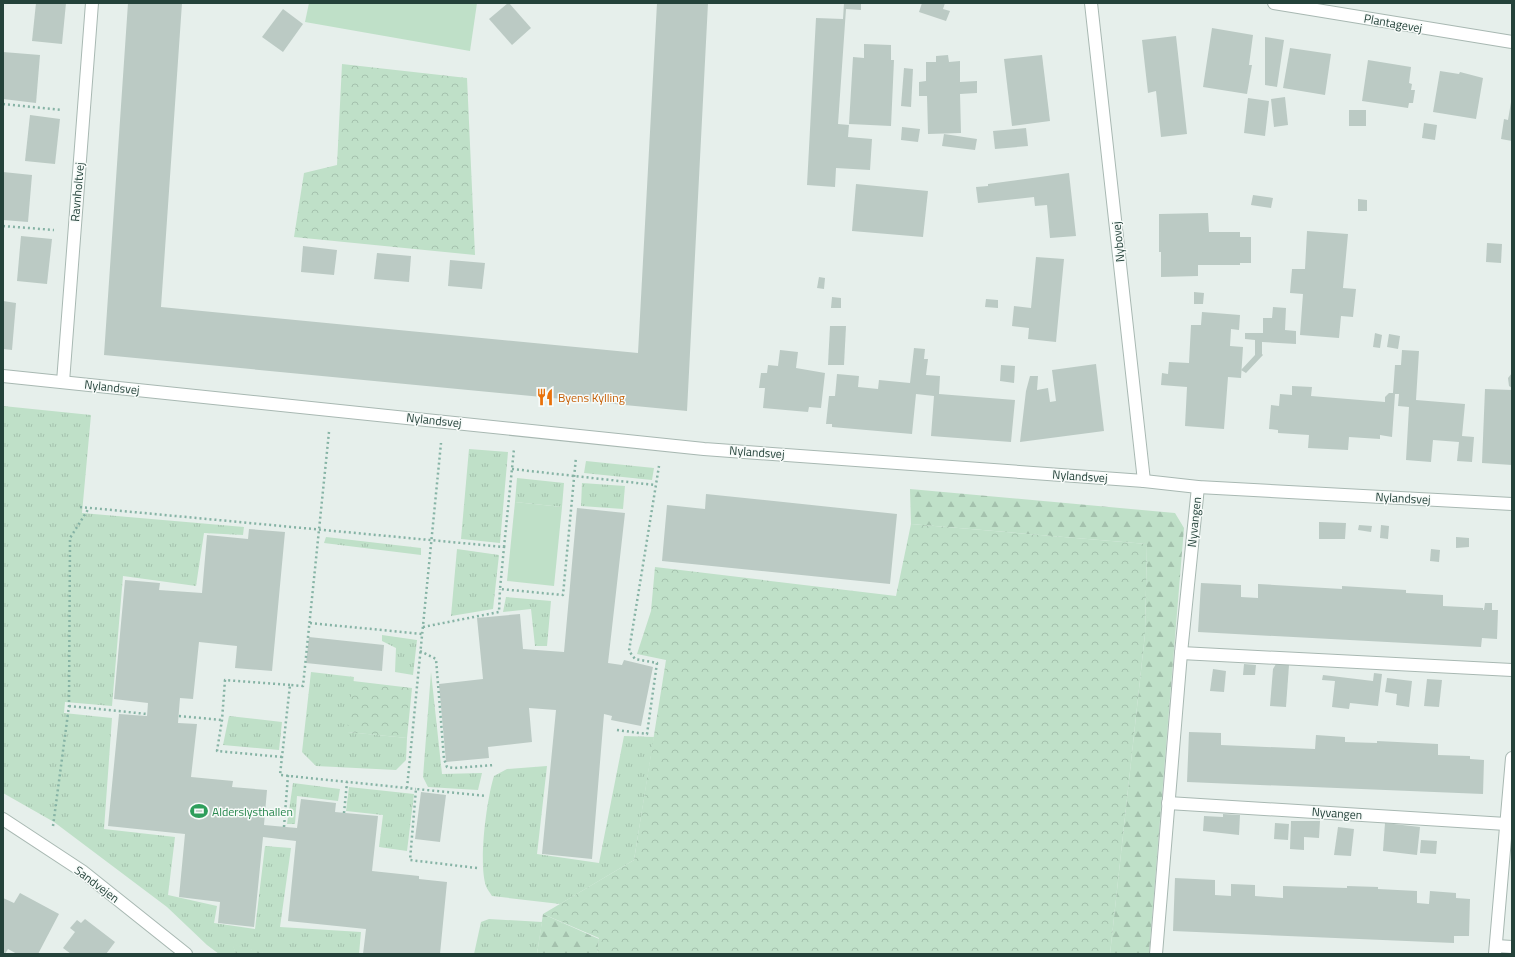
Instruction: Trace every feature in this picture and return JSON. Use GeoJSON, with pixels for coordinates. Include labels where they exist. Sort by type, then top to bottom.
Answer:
{"type":"FeatureCollection","features":[{"type":"Feature","properties":{"kind":"street","name":"Ravnholtvej"},"geometry":{"type":"LineString","coordinates":[[63,382],[92,3]]}},
{"type":"Feature","properties":{"kind":"street","name":"Nybovej"},"geometry":{"type":"LineString","coordinates":[[1091,3],[1144,481]]}},
{"type":"Feature","properties":{"kind":"street","name":"Plantagevej"},"geometry":{"type":"LineString","coordinates":[[1274,3],[1512,42]]}},
{"type":"Feature","properties":{"kind":"street","name":"Nylandsvej"},"geometry":{"type":"LineString","coordinates":[[3,376],[704,448],[1144,481],[1198,487],[1512,504]]}},
{"type":"Feature","properties":{"kind":"street","name":"Nyvangen"},"geometry":{"type":"LineString","coordinates":[[1156,954],[1181,653],[1198,487]]}},
{"type":"Feature","properties":{"kind":"street"},"geometry":{"type":"LineString","coordinates":[[1181,653],[1512,670]]}},
{"type":"Feature","properties":{"kind":"street"},"geometry":{"type":"LineString","coordinates":[[1512,758],[1495,950],[1512,947]]}},
{"type":"Feature","properties":{"kind":"street","name":"Nyvangen"},"geometry":{"type":"LineString","coordinates":[[1168,803],[1506,824]]}},
{"type":"Feature","properties":{"kind":"street","name":"Sandvejen"},"geometry":{"type":"LineString","coordinates":[[3,819],[82,871],[186,954]]}},
{"type":"Feature","properties":{"kind":"path"},"geometry":{"type":"LineString","coordinates":[[3,104],[84,112]]}},
{"type":"Feature","properties":{"kind":"path"},"geometry":{"type":"LineString","coordinates":[[3,226],[74,232]]}},
{"type":"Feature","properties":{"kind":"path"},"geometry":{"type":"LineString","coordinates":[[282,757],[217,751],[226,680],[303,686],[331,410]]}},
{"type":"Feature","properties":{"kind":"path"},"geometry":{"type":"LineString","coordinates":[[406,788],[443,421]]}},
{"type":"Feature","properties":{"kind":"path"},"geometry":{"type":"LineString","coordinates":[[423,628],[499,612],[516,429]]}},
{"type":"Feature","properties":{"kind":"path"},"geometry":{"type":"LineString","coordinates":[[500,589],[563,595],[578,435]]}},
{"type":"Feature","properties":{"kind":"path"},"geometry":{"type":"LineString","coordinates":[[617,730],[647,734],[657,663],[635,660],[629,651],[662,444]]}},
{"type":"Feature","properties":{"kind":"path"},"geometry":{"type":"LineString","coordinates":[[512,470],[656,485]]}},
{"type":"Feature","properties":{"kind":"path"},"geometry":{"type":"LineString","coordinates":[[80,507],[504,546]]}},
{"type":"Feature","properties":{"kind":"path"},"geometry":{"type":"LineString","coordinates":[[47,848],[53,824],[69,706],[70,538],[89,508]]}},
{"type":"Feature","properties":{"kind":"path"},"geometry":{"type":"LineString","coordinates":[[310,623],[422,634]]}},
{"type":"Feature","properties":{"kind":"path"},"geometry":{"type":"LineString","coordinates":[[420,651],[436,659],[444,759],[447,767],[455,768],[495,764]]}},
{"type":"Feature","properties":{"kind":"path"},"geometry":{"type":"LineString","coordinates":[[290,685],[280,774],[486,796]]}},
{"type":"Feature","properties":{"kind":"path"},"geometry":{"type":"LineString","coordinates":[[69,706],[147,714]]}},
{"type":"Feature","properties":{"kind":"path"},"geometry":{"type":"LineString","coordinates":[[179,716],[222,720]]}},
{"type":"Feature","properties":{"kind":"path"},"geometry":{"type":"LineString","coordinates":[[284,827],[288,775]]}},
{"type":"Feature","properties":{"kind":"path"},"geometry":{"type":"LineString","coordinates":[[344,813],[347,782]]}},
{"type":"Feature","properties":{"kind":"path"},"geometry":{"type":"LineString","coordinates":[[416,789],[410,860],[477,868]]}},
{"type":"Feature","properties":{"kind":"green space"},"geometry":{"type":"Polygon","coordinates":[[[309,3],[477,3],[470,51],[305,22],[309,3]]]}},
{"type":"Feature","properties":{"kind":"green space"},"geometry":{"type":"Polygon","coordinates":[[[342,64],[467,78],[475,255],[294,237],[304,173],[337,165],[342,64]]]}},
{"type":"Feature","properties":{"kind":"green space"},"geometry":{"type":"Polygon","coordinates":[[[3,406],[91,415],[82,513],[244,527],[243,535],[204,533],[196,586],[123,576],[112,706],[65,702],[64,713],[112,718],[104,829],[175,837],[168,895],[217,906],[214,923],[255,929],[265,846],[291,848],[280,927],[361,932],[359,954],[267,954],[233,945],[236,954],[219,954],[207,945],[167,907],[54,822],[3,793],[3,406]]]}},
{"type":"Feature","properties":{"kind":"green space"},"geometry":{"type":"Polygon","coordinates":[[[469,449],[508,452],[500,543],[461,539],[469,449]]]}},
{"type":"Feature","properties":{"kind":"green space"},"geometry":{"type":"Polygon","coordinates":[[[586,461],[654,468],[652,480],[584,473],[586,461]]]}},
{"type":"Feature","properties":{"kind":"green space"},"geometry":{"type":"Polygon","coordinates":[[[517,478],[564,483],[562,507],[515,502],[517,478]]]}},
{"type":"Feature","properties":{"kind":"green space"},"geometry":{"type":"Polygon","coordinates":[[[582,483],[625,486],[623,509],[581,506],[582,483]]]}},
{"type":"Feature","properties":{"kind":"green space"},"geometry":{"type":"Polygon","coordinates":[[[910,489],[1175,513],[1184,528],[1149,954],[1110,954],[1145,634],[1147,544],[911,524],[910,489]]]}},
{"type":"Feature","properties":{"kind":"green space"},"geometry":{"type":"Polygon","coordinates":[[[515,502],[562,507],[554,586],[507,581],[515,502]]]}},
{"type":"Feature","properties":{"kind":"green space"},"geometry":{"type":"Polygon","coordinates":[[[911,524],[1147,544],[1145,634],[1110,954],[597,954],[599,938],[543,914],[634,860],[666,660],[637,654],[651,611],[655,567],[896,596],[911,524]]]}},
{"type":"Feature","properties":{"kind":"green space"},"geometry":{"type":"Polygon","coordinates":[[[326,537],[421,548],[421,555],[324,543],[326,537]]]}},
{"type":"Feature","properties":{"kind":"green space"},"geometry":{"type":"Polygon","coordinates":[[[457,549],[499,555],[493,609],[451,616],[457,549]]]}},
{"type":"Feature","properties":{"kind":"green space"},"geometry":{"type":"Polygon","coordinates":[[[506,597],[551,601],[547,646],[535,646],[531,609],[503,612],[506,597]]]}},
{"type":"Feature","properties":{"kind":"green space"},"geometry":{"type":"Polygon","coordinates":[[[382,635],[417,640],[413,675],[395,672],[396,648],[382,641],[382,635]]]}},
{"type":"Feature","properties":{"kind":"green space"},"geometry":{"type":"Polygon","coordinates":[[[311,672],[354,677],[348,732],[407,738],[406,760],[396,770],[316,766],[302,752],[311,672]]]}},
{"type":"Feature","properties":{"kind":"green space"},"geometry":{"type":"Polygon","coordinates":[[[431,672],[442,774],[482,773],[478,790],[428,787],[423,777],[431,672]]]}},
{"type":"Feature","properties":{"kind":"green space"},"geometry":{"type":"Polygon","coordinates":[[[353,681],[412,688],[407,738],[347,732],[353,681]]]}},
{"type":"Feature","properties":{"kind":"green space"},"geometry":{"type":"Polygon","coordinates":[[[229,716],[282,722],[279,750],[223,745],[229,716]]]}},
{"type":"Feature","properties":{"kind":"green space"},"geometry":{"type":"Polygon","coordinates":[[[624,736],[654,737],[634,860],[560,904],[492,896],[486,886],[484,876],[483,847],[486,814],[494,776],[507,769],[547,766],[537,854],[599,863],[624,736]]]}},
{"type":"Feature","properties":{"kind":"green space"},"geometry":{"type":"Polygon","coordinates":[[[293,783],[340,789],[338,801],[297,796],[295,824],[287,824],[293,783]]]}},
{"type":"Feature","properties":{"kind":"green space"},"geometry":{"type":"Polygon","coordinates":[[[349,787],[414,794],[407,851],[379,847],[383,815],[346,811],[349,787]]]}},
{"type":"Feature","properties":{"kind":"green space"},"geometry":{"type":"Polygon","coordinates":[[[543,914],[599,939],[597,954],[537,954],[543,914]]]}},
{"type":"Feature","properties":{"kind":"green space"},"geometry":{"type":"Polygon","coordinates":[[[489,919],[542,922],[537,954],[474,954],[481,922],[489,919]]]}},
{"type":"Feature","properties":{"kind":"green space"},"geometry":{"type":"Polygon","coordinates":[[[232,944],[265,953],[267,954],[236,954],[232,944]]]}},
{"type":"Feature","properties":{"kind":"building"},"geometry":{"type":"Polygon","coordinates":[[[36,3],[66,3],[62,44],[32,41],[36,3]]]}},
{"type":"Feature","properties":{"kind":"building"},"geometry":{"type":"Polygon","coordinates":[[[128,3],[182,3],[161,307],[638,353],[657,3],[708,3],[687,411],[104,355],[128,3]]]}},
{"type":"Feature","properties":{"kind":"building"},"geometry":{"type":"Polygon","coordinates":[[[508,3],[531,28],[512,45],[489,19],[508,3]]]}},
{"type":"Feature","properties":{"kind":"building"},"geometry":{"type":"Polygon","coordinates":[[[844,3],[861,3],[861,10],[846,9],[838,124],[849,125],[848,137],[872,139],[870,170],[836,168],[835,187],[807,185],[816,18],[843,19],[844,3]]]}},
{"type":"Feature","properties":{"kind":"building"},"geometry":{"type":"Polygon","coordinates":[[[922,3],[945,3],[943,9],[950,11],[946,21],[919,12],[922,3]]]}},
{"type":"Feature","properties":{"kind":"building"},"geometry":{"type":"Polygon","coordinates":[[[283,9],[303,24],[283,52],[262,37],[283,9]]]}},
{"type":"Feature","properties":{"kind":"building"},"geometry":{"type":"Polygon","coordinates":[[[1212,28],[1253,35],[1249,65],[1252,65],[1247,94],[1203,87],[1212,28]]]}},
{"type":"Feature","properties":{"kind":"building"},"geometry":{"type":"Polygon","coordinates":[[[1176,36],[1187,134],[1161,137],[1156,91],[1148,93],[1142,40],[1176,36]]]}},
{"type":"Feature","properties":{"kind":"building"},"geometry":{"type":"Polygon","coordinates":[[[1265,37],[1284,40],[1277,87],[1265,85],[1265,37]]]}},
{"type":"Feature","properties":{"kind":"building"},"geometry":{"type":"Polygon","coordinates":[[[864,44],[891,45],[891,60],[894,60],[891,126],[849,124],[853,57],[864,58],[864,44]]]}},
{"type":"Feature","properties":{"kind":"building"},"geometry":{"type":"Polygon","coordinates":[[[1290,48],[1331,54],[1325,95],[1283,88],[1290,48]]]}},
{"type":"Feature","properties":{"kind":"building"},"geometry":{"type":"Polygon","coordinates":[[[3,52],[40,55],[36,103],[3,99],[3,52]]]}},
{"type":"Feature","properties":{"kind":"building"},"geometry":{"type":"Polygon","coordinates":[[[948,55],[949,62],[960,61],[960,82],[977,81],[977,93],[960,94],[961,133],[928,134],[927,96],[919,96],[919,82],[926,81],[926,62],[936,62],[936,56],[948,55]]]}},
{"type":"Feature","properties":{"kind":"building"},"geometry":{"type":"Polygon","coordinates":[[[1042,55],[1050,121],[1012,126],[1004,59],[1042,55]]]}},
{"type":"Feature","properties":{"kind":"building"},"geometry":{"type":"Polygon","coordinates":[[[1368,60],[1411,67],[1409,83],[1412,84],[1411,90],[1415,90],[1413,103],[1409,103],[1408,108],[1362,101],[1368,60]]]}},
{"type":"Feature","properties":{"kind":"building"},"geometry":{"type":"Polygon","coordinates":[[[904,68],[913,69],[911,107],[901,106],[904,68]]]}},
{"type":"Feature","properties":{"kind":"building"},"geometry":{"type":"Polygon","coordinates":[[[1440,71],[1459,74],[1460,72],[1483,78],[1476,119],[1433,112],[1440,71]]]}},
{"type":"Feature","properties":{"kind":"building"},"geometry":{"type":"Polygon","coordinates":[[[1285,97],[1288,125],[1274,127],[1271,99],[1285,97]]]}},
{"type":"Feature","properties":{"kind":"building"},"geometry":{"type":"Polygon","coordinates":[[[1248,98],[1269,101],[1265,136],[1244,133],[1248,98]]]}},
{"type":"Feature","properties":{"kind":"building"},"geometry":{"type":"Polygon","coordinates":[[[1511,102],[1512,141],[1501,139],[1504,119],[1508,120],[1511,102]]]}},
{"type":"Feature","properties":{"kind":"building"},"geometry":{"type":"Polygon","coordinates":[[[1349,110],[1366,110],[1366,126],[1349,126],[1349,110]]]}},
{"type":"Feature","properties":{"kind":"building"},"geometry":{"type":"Polygon","coordinates":[[[30,115],[60,119],[55,164],[25,161],[30,115]]]}},
{"type":"Feature","properties":{"kind":"building"},"geometry":{"type":"Polygon","coordinates":[[[1424,123],[1437,125],[1435,140],[1422,138],[1424,123]]]}},
{"type":"Feature","properties":{"kind":"building"},"geometry":{"type":"Polygon","coordinates":[[[902,127],[920,129],[918,142],[901,140],[902,127]]]}},
{"type":"Feature","properties":{"kind":"building"},"geometry":{"type":"Polygon","coordinates":[[[1026,128],[1028,146],[995,149],[993,131],[1026,128]]]}},
{"type":"Feature","properties":{"kind":"building"},"geometry":{"type":"Polygon","coordinates":[[[944,134],[977,139],[975,150],[942,146],[944,134]]]}},
{"type":"Feature","properties":{"kind":"building"},"geometry":{"type":"Polygon","coordinates":[[[3,172],[32,175],[28,222],[3,220],[3,172]]]}},
{"type":"Feature","properties":{"kind":"building"},"geometry":{"type":"Polygon","coordinates":[[[1069,173],[1076,236],[1050,238],[1047,205],[1035,206],[1034,197],[978,203],[976,187],[1069,173]]]}},
{"type":"Feature","properties":{"kind":"building"},"geometry":{"type":"Polygon","coordinates":[[[856,184],[928,191],[923,237],[852,231],[856,184]]]}},
{"type":"Feature","properties":{"kind":"building"},"geometry":{"type":"Polygon","coordinates":[[[1253,195],[1273,198],[1271,208],[1251,205],[1253,195]]]}},
{"type":"Feature","properties":{"kind":"building"},"geometry":{"type":"Polygon","coordinates":[[[1358,199],[1367,200],[1367,211],[1358,211],[1358,199]]]}},
{"type":"Feature","properties":{"kind":"building"},"geometry":{"type":"Polygon","coordinates":[[[1208,213],[1209,232],[1240,232],[1240,237],[1251,237],[1251,263],[1240,263],[1240,265],[1198,265],[1198,276],[1161,277],[1161,252],[1159,252],[1159,214],[1208,213]]]}},
{"type":"Feature","properties":{"kind":"building"},"geometry":{"type":"Polygon","coordinates":[[[1307,231],[1348,234],[1343,288],[1356,289],[1353,317],[1341,316],[1339,338],[1300,335],[1303,294],[1290,293],[1292,269],[1305,269],[1307,231]]]}},
{"type":"Feature","properties":{"kind":"building"},"geometry":{"type":"Polygon","coordinates":[[[21,236],[52,239],[47,284],[17,281],[21,236]]]}},
{"type":"Feature","properties":{"kind":"building"},"geometry":{"type":"Polygon","coordinates":[[[1487,243],[1502,244],[1501,263],[1486,262],[1487,243]]]}},
{"type":"Feature","properties":{"kind":"building"},"geometry":{"type":"Polygon","coordinates":[[[303,246],[337,250],[334,275],[301,272],[303,246]]]}},
{"type":"Feature","properties":{"kind":"building"},"geometry":{"type":"Polygon","coordinates":[[[377,253],[411,256],[409,282],[374,279],[377,253]]]}},
{"type":"Feature","properties":{"kind":"building"},"geometry":{"type":"Polygon","coordinates":[[[1036,257],[1064,259],[1056,342],[1028,339],[1029,328],[1012,326],[1014,306],[1031,308],[1036,257]]]}},
{"type":"Feature","properties":{"kind":"building"},"geometry":{"type":"Polygon","coordinates":[[[450,260],[485,263],[482,289],[448,286],[450,260]]]}},
{"type":"Feature","properties":{"kind":"building"},"geometry":{"type":"Polygon","coordinates":[[[819,277],[825,278],[824,289],[817,288],[819,277]]]}},
{"type":"Feature","properties":{"kind":"building"},"geometry":{"type":"Polygon","coordinates":[[[1194,292],[1204,293],[1203,304],[1194,304],[1194,292]]]}},
{"type":"Feature","properties":{"kind":"building"},"geometry":{"type":"Polygon","coordinates":[[[832,297],[841,298],[841,308],[831,308],[832,297]]]}},
{"type":"Feature","properties":{"kind":"building"},"geometry":{"type":"Polygon","coordinates":[[[986,299],[998,300],[998,308],[985,307],[986,299]]]}},
{"type":"Feature","properties":{"kind":"building"},"geometry":{"type":"Polygon","coordinates":[[[3,301],[16,303],[12,350],[3,349],[3,301]]]}},
{"type":"Feature","properties":{"kind":"building"},"geometry":{"type":"Polygon","coordinates":[[[1273,307],[1286,308],[1285,330],[1296,331],[1296,344],[1262,342],[1263,355],[1246,373],[1241,370],[1255,355],[1255,340],[1245,339],[1245,333],[1263,333],[1263,318],[1272,318],[1273,307]]]}},
{"type":"Feature","properties":{"kind":"building"},"geometry":{"type":"Polygon","coordinates":[[[1202,312],[1240,315],[1239,330],[1231,329],[1230,346],[1243,347],[1241,378],[1228,377],[1224,429],[1185,426],[1187,387],[1161,385],[1162,373],[1168,374],[1169,362],[1189,363],[1191,325],[1201,325],[1202,312]]]}},
{"type":"Feature","properties":{"kind":"building"},"geometry":{"type":"Polygon","coordinates":[[[830,326],[846,326],[844,365],[828,365],[830,326]]]}},
{"type":"Feature","properties":{"kind":"building"},"geometry":{"type":"Polygon","coordinates":[[[1375,333],[1382,335],[1380,348],[1373,347],[1375,333]]]}},
{"type":"Feature","properties":{"kind":"building"},"geometry":{"type":"Polygon","coordinates":[[[1389,334],[1400,336],[1398,349],[1387,347],[1389,334]]]}},
{"type":"Feature","properties":{"kind":"building"},"geometry":{"type":"Polygon","coordinates":[[[914,348],[925,349],[924,359],[928,359],[926,375],[940,376],[939,394],[1015,400],[1011,442],[931,436],[934,396],[916,394],[912,434],[832,427],[832,424],[826,424],[829,396],[835,396],[837,374],[859,376],[858,387],[878,389],[879,380],[910,383],[914,348]]]}},
{"type":"Feature","properties":{"kind":"building"},"geometry":{"type":"Polygon","coordinates":[[[780,350],[798,352],[796,368],[825,373],[821,408],[809,407],[808,412],[763,408],[765,388],[759,388],[761,373],[767,373],[768,365],[778,366],[780,350]]]}},
{"type":"Feature","properties":{"kind":"building"},"geometry":{"type":"Polygon","coordinates":[[[1402,350],[1419,351],[1416,400],[1465,404],[1462,436],[1474,437],[1472,462],[1457,461],[1459,442],[1433,440],[1431,462],[1406,460],[1409,407],[1398,406],[1399,394],[1395,394],[1392,437],[1380,435],[1380,439],[1349,437],[1348,450],[1308,448],[1309,435],[1278,433],[1278,430],[1269,429],[1271,405],[1279,406],[1280,394],[1292,395],[1292,386],[1312,387],[1311,396],[1385,402],[1385,397],[1389,393],[1393,393],[1395,365],[1401,365],[1402,350]]]}},
{"type":"Feature","properties":{"kind":"building"},"geometry":{"type":"Polygon","coordinates":[[[1096,364],[1104,431],[1020,442],[1026,391],[1030,376],[1038,376],[1037,390],[1048,388],[1050,402],[1056,401],[1052,370],[1096,364]]]}},
{"type":"Feature","properties":{"kind":"building"},"geometry":{"type":"Polygon","coordinates":[[[1001,365],[1015,366],[1014,383],[1000,381],[1001,365]]]}},
{"type":"Feature","properties":{"kind":"building"},"geometry":{"type":"Polygon","coordinates":[[[1512,373],[1512,388],[1509,386],[1508,378],[1512,373]]]}},
{"type":"Feature","properties":{"kind":"building"},"geometry":{"type":"Polygon","coordinates":[[[1485,389],[1512,390],[1512,465],[1482,463],[1485,389]]]}},
{"type":"Feature","properties":{"kind":"building"},"geometry":{"type":"Polygon","coordinates":[[[706,494],[897,514],[890,584],[662,561],[667,505],[705,509],[706,494]]]}},
{"type":"Feature","properties":{"kind":"building"},"geometry":{"type":"Polygon","coordinates":[[[577,508],[625,513],[608,663],[622,665],[624,660],[653,667],[641,726],[611,720],[612,716],[604,714],[592,859],[542,854],[556,710],[529,708],[532,742],[488,747],[489,758],[446,762],[439,684],[483,679],[477,618],[520,614],[523,649],[564,652],[577,508]]]}},
{"type":"Feature","properties":{"kind":"building"},"geometry":{"type":"Polygon","coordinates":[[[1319,522],[1346,523],[1345,539],[1319,539],[1319,522]]]}},
{"type":"Feature","properties":{"kind":"building"},"geometry":{"type":"Polygon","coordinates":[[[1359,525],[1372,526],[1371,532],[1358,530],[1359,525]]]}},
{"type":"Feature","properties":{"kind":"building"},"geometry":{"type":"Polygon","coordinates":[[[1381,525],[1389,526],[1388,539],[1380,538],[1381,525]]]}},
{"type":"Feature","properties":{"kind":"building"},"geometry":{"type":"Polygon","coordinates":[[[249,529],[285,532],[272,671],[235,668],[237,646],[199,642],[193,699],[180,698],[178,723],[197,724],[191,777],[233,781],[232,787],[267,790],[264,825],[297,828],[301,799],[336,803],[335,812],[378,816],[372,871],[419,876],[419,879],[447,882],[440,954],[363,954],[366,929],[288,921],[296,841],[263,837],[254,927],[218,923],[220,902],[179,897],[185,834],[108,826],[119,714],[147,716],[148,703],[114,699],[125,580],[160,583],[159,590],[202,593],[207,535],[248,539],[249,529]]]}},
{"type":"Feature","properties":{"kind":"building"},"geometry":{"type":"Polygon","coordinates":[[[1456,537],[1469,538],[1469,547],[1456,548],[1456,537]]]}},
{"type":"Feature","properties":{"kind":"building"},"geometry":{"type":"Polygon","coordinates":[[[1431,549],[1440,550],[1439,562],[1430,561],[1431,549]]]}},
{"type":"Feature","properties":{"kind":"building"},"geometry":{"type":"Polygon","coordinates":[[[1201,583],[1241,585],[1241,597],[1258,598],[1258,584],[1342,589],[1342,586],[1406,590],[1406,593],[1443,595],[1443,606],[1483,608],[1484,610],[1485,603],[1492,603],[1492,610],[1498,610],[1497,639],[1482,638],[1481,647],[1198,632],[1201,583]]]}},
{"type":"Feature","properties":{"kind":"building"},"geometry":{"type":"Polygon","coordinates":[[[309,637],[384,645],[382,671],[306,663],[309,637]]]}},
{"type":"Feature","properties":{"kind":"building"},"geometry":{"type":"Polygon","coordinates":[[[1244,664],[1256,665],[1255,675],[1243,675],[1244,664]]]}},
{"type":"Feature","properties":{"kind":"building"},"geometry":{"type":"Polygon","coordinates":[[[1276,664],[1289,665],[1286,707],[1270,706],[1273,669],[1276,664]]]}},
{"type":"Feature","properties":{"kind":"building"},"geometry":{"type":"Polygon","coordinates":[[[1213,669],[1226,671],[1224,692],[1210,691],[1213,669]]]}},
{"type":"Feature","properties":{"kind":"building"},"geometry":{"type":"Polygon","coordinates":[[[1374,673],[1382,674],[1378,706],[1350,703],[1349,709],[1332,707],[1335,681],[1322,680],[1323,675],[1373,681],[1374,673]]]}},
{"type":"Feature","properties":{"kind":"building"},"geometry":{"type":"Polygon","coordinates":[[[1387,678],[1412,681],[1409,707],[1396,705],[1397,694],[1385,692],[1387,678]]]}},
{"type":"Feature","properties":{"kind":"building"},"geometry":{"type":"Polygon","coordinates":[[[1427,679],[1442,680],[1439,707],[1424,706],[1427,679]]]}},
{"type":"Feature","properties":{"kind":"building"},"geometry":{"type":"Polygon","coordinates":[[[1189,732],[1221,733],[1221,745],[1315,749],[1316,735],[1345,737],[1345,742],[1377,743],[1377,741],[1438,744],[1438,755],[1470,756],[1470,759],[1484,760],[1483,794],[1187,782],[1189,732]]]}},
{"type":"Feature","properties":{"kind":"building"},"geometry":{"type":"Polygon","coordinates":[[[421,792],[446,795],[440,842],[415,839],[421,792]]]}},
{"type":"Feature","properties":{"kind":"building"},"geometry":{"type":"Polygon","coordinates":[[[1223,814],[1240,815],[1239,835],[1203,831],[1204,816],[1223,817],[1223,814]]]}},
{"type":"Feature","properties":{"kind":"building"},"geometry":{"type":"Polygon","coordinates":[[[1291,821],[1320,821],[1319,838],[1304,837],[1304,850],[1290,849],[1291,821]]]}},
{"type":"Feature","properties":{"kind":"building"},"geometry":{"type":"Polygon","coordinates":[[[1275,823],[1289,824],[1288,840],[1274,839],[1275,823]]]}},
{"type":"Feature","properties":{"kind":"building"},"geometry":{"type":"Polygon","coordinates":[[[1385,823],[1420,827],[1417,855],[1383,851],[1385,823]]]}},
{"type":"Feature","properties":{"kind":"building"},"geometry":{"type":"Polygon","coordinates":[[[1338,827],[1354,829],[1351,856],[1334,855],[1338,827]]]}},
{"type":"Feature","properties":{"kind":"building"},"geometry":{"type":"Polygon","coordinates":[[[1421,840],[1437,841],[1436,854],[1420,853],[1421,840]]]}},
{"type":"Feature","properties":{"kind":"building"},"geometry":{"type":"Polygon","coordinates":[[[1175,878],[1215,880],[1215,895],[1231,896],[1231,884],[1255,885],[1255,896],[1283,898],[1283,886],[1347,888],[1347,886],[1378,887],[1378,889],[1417,891],[1417,903],[1429,904],[1430,891],[1456,893],[1456,898],[1470,899],[1469,936],[1454,936],[1454,943],[1173,931],[1175,878]]]}},
{"type":"Feature","properties":{"kind":"building"},"geometry":{"type":"Polygon","coordinates":[[[20,893],[59,914],[38,954],[17,954],[8,949],[5,954],[3,954],[3,898],[14,903],[20,893]]]}},
{"type":"Feature","properties":{"kind":"building"},"geometry":{"type":"Polygon","coordinates":[[[85,919],[115,942],[106,954],[71,954],[63,948],[75,932],[70,928],[77,920],[81,923],[85,919]]]}},
{"type":"Feature","properties":{"kind":"place","name":"Byens Kylling"},"geometry":{"type":"Point","coordinates":[545,397]}},
{"type":"Feature","properties":{"kind":"place","name":"Alderslysthallen"},"geometry":{"type":"Point","coordinates":[199,811]}}]}
